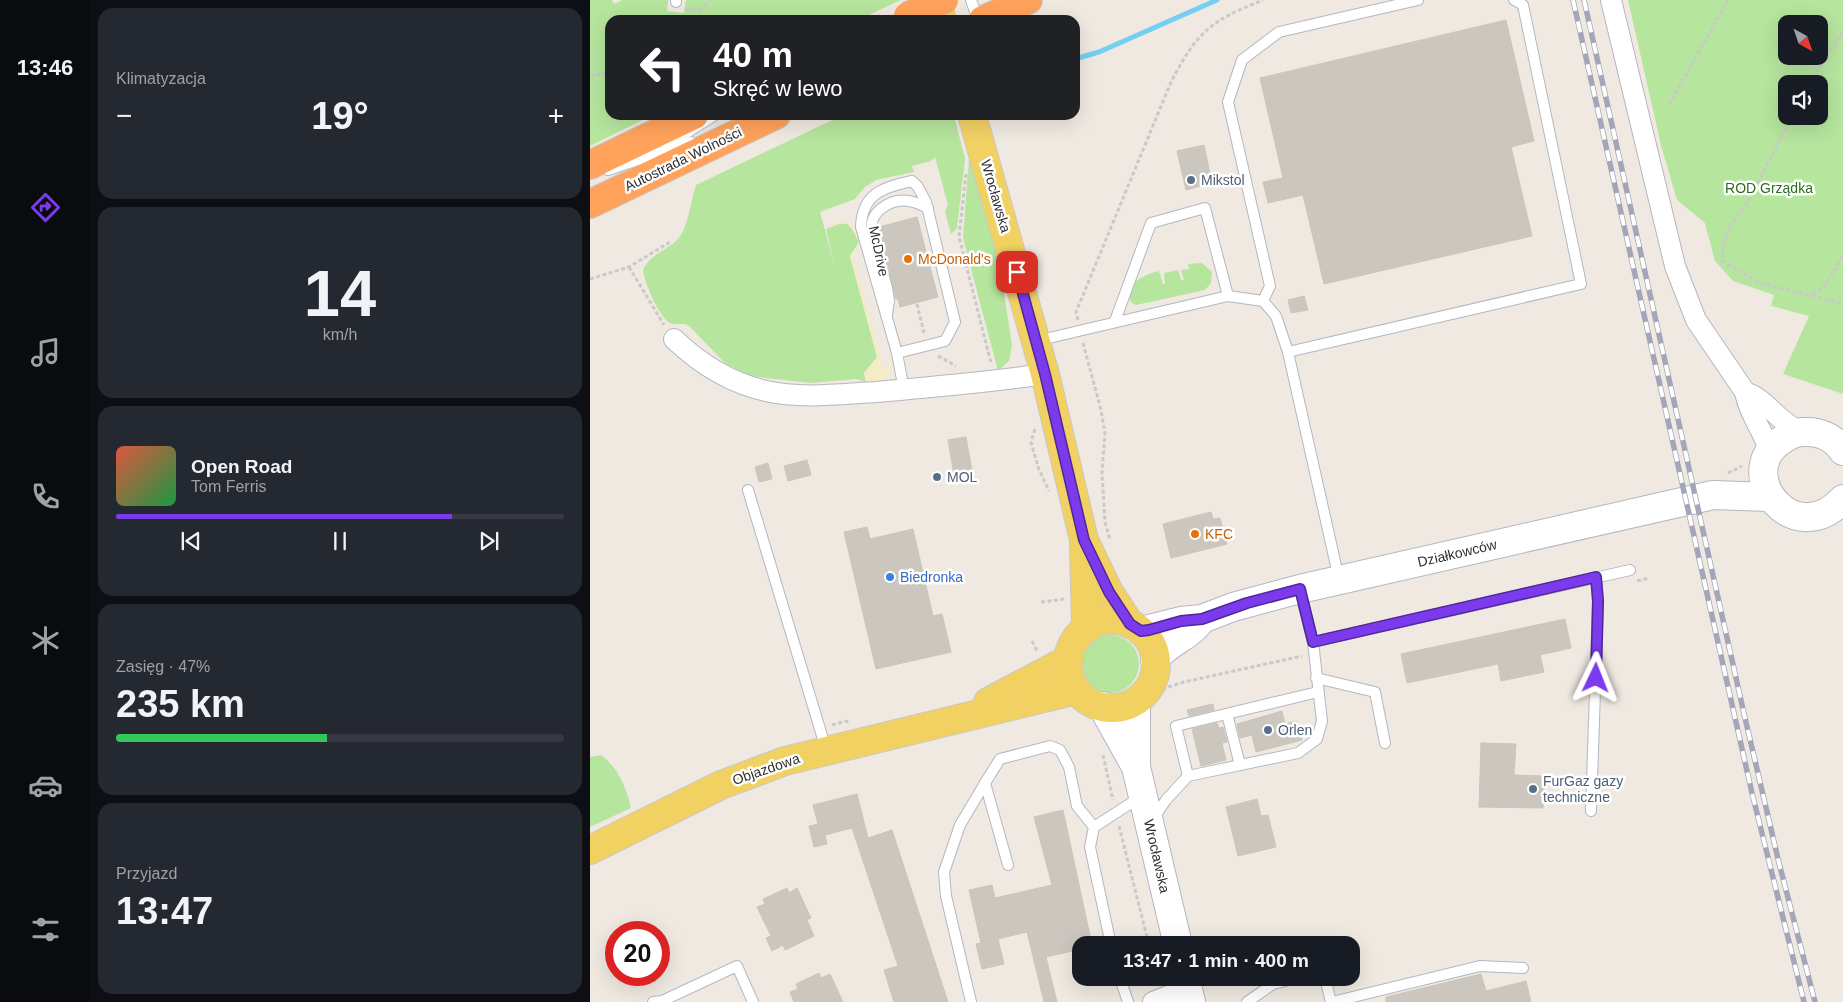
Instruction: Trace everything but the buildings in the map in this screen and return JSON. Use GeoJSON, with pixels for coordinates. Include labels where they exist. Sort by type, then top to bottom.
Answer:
{"type":"FeatureCollection","features":[{"type":"Feature","properties":{"kind":"highway"},"geometry":{"type":"LineString","coordinates":[[910,15],[944,0]]}},
{"type":"Feature","properties":{"kind":"highway"},"geometry":{"type":"LineString","coordinates":[[993,15],[1028,0]]}},
{"type":"Feature","properties":{"kind":"highway"},"geometry":{"type":"LineString","coordinates":[[590,165],[684,120]]}},
{"type":"Feature","properties":{"kind":"highway","name":"Autostrada Wolności"},"geometry":{"type":"LineString","coordinates":[[590,204],[765,120]]}},
{"type":"Feature","properties":{"kind":"main road"},"geometry":{"type":"LineString","coordinates":[[936,0],[940,15]]}},
{"type":"Feature","properties":{"kind":"main road","name":"Wrocławska"},"geometry":{"type":"LineString","coordinates":[[976,120],[1045,374],[1084,540],[1109,592],[1136,627]]}},
{"type":"Feature","properties":{"kind":"main road","name":"Wrocławska"},"geometry":{"type":"LineString","coordinates":[[1084,540],[1083,597],[1086,629]]}},
{"type":"Feature","properties":{"kind":"main road"},"geometry":{"type":"LineString","coordinates":[[1107,620],[1136,627],[1150,641],[1160,671],[1145,692],[1146,697],[1119,707],[1102,706],[1088,700],[1077,690],[1072,680],[1069,659],[1077,637],[1086,629],[1107,620]]}},
{"type":"Feature","properties":{"kind":"main road","name":"Objazdowa"},"geometry":{"type":"LineString","coordinates":[[954,721],[1069,659]]}},
{"type":"Feature","properties":{"kind":"main road","name":"Objazdowa"},"geometry":{"type":"LineString","coordinates":[[590,850],[721,785],[785,761],[1077,690]]}},
{"type":"Feature","properties":{"kind":"street"},"geometry":{"type":"LineString","coordinates":[[1611,0],[1675,266],[1696,320],[1745,392],[1747,405],[1763,432],[1767,461],[1765,484],[1770,497],[1779,507],[1791,515],[1806,518],[1820,516],[1838,509]]}},
{"type":"Feature","properties":{"kind":"street"},"geometry":{"type":"LineString","coordinates":[[674,339],[687,351],[718,373],[732,380],[766,391],[808,394],[904,390],[993,372],[1045,374]]}},
{"type":"Feature","properties":{"kind":"street"},"geometry":{"type":"LineString","coordinates":[[1745,392],[1756,396],[1779,419],[1801,432]]}},
{"type":"Feature","properties":{"kind":"street"},"geometry":{"type":"LineString","coordinates":[[1767,461],[1776,444],[1787,436],[1801,432],[1815,432],[1828,436],[1843,451]]}},
{"type":"Feature","properties":{"kind":"street","name":"Działkowców"},"geometry":{"type":"LineString","coordinates":[[1713,495],[1767,461]]}},
{"type":"Feature","properties":{"kind":"street","name":"Działkowców"},"geometry":{"type":"LineString","coordinates":[[1136,627],[1202,619],[1233,607],[1300,589],[1713,495],[1770,497]]}},
{"type":"Feature","properties":{"kind":"street","name":"Działkowców"},"geometry":{"type":"LineString","coordinates":[[1160,671],[1165,647],[1188,634],[1202,619]]}},
{"type":"Feature","properties":{"kind":"street","name":"Wrocławska"},"geometry":{"type":"LineString","coordinates":[[1136,767],[1146,697]]}},
{"type":"Feature","properties":{"kind":"street","name":"Wrocławska"},"geometry":{"type":"LineString","coordinates":[[1102,706],[1136,767],[1176,936]]}},
{"type":"Feature","properties":{"kind":"street"},"geometry":{"type":"LineString","coordinates":[[1153,1002],[1188,989]]}},
{"type":"Feature","properties":{"kind":"lane"},"geometry":{"type":"LineString","coordinates":[[971,0],[986,15]]}},
{"type":"Feature","properties":{"kind":"lane"},"geometry":{"type":"LineString","coordinates":[[1263,301],[1270,286],[1228,102],[1242,60],[1279,32],[1418,0]]}},
{"type":"Feature","properties":{"kind":"lane"},"geometry":{"type":"LineString","coordinates":[[1288,352],[1580,284],[1523,5],[1514,0]]}},
{"type":"Feature","properties":{"kind":"lane"},"geometry":{"type":"LineString","coordinates":[[590,196],[707,120]]}},
{"type":"Feature","properties":{"kind":"lane"},"geometry":{"type":"LineString","coordinates":[[590,176],[760,120]]}},
{"type":"Feature","properties":{"kind":"lane"},"geometry":{"type":"LineString","coordinates":[[897,353],[944,341],[955,322],[928,208],[918,187],[912,181],[879,190],[867,204],[861,228],[897,353],[904,390]]}},
{"type":"Feature","properties":{"kind":"lane","name":"McDrive"},"geometry":{"type":"LineString","coordinates":[[886,316],[888,294],[872,231],[872,221],[874,216],[884,206],[900,201],[910,201],[928,208]]}},
{"type":"Feature","properties":{"kind":"lane"},"geometry":{"type":"LineString","coordinates":[[1116,321],[1151,223],[1205,208],[1228,296]]}},
{"type":"Feature","properties":{"kind":"lane"},"geometry":{"type":"LineString","coordinates":[[1036,341],[1228,296],[1263,301],[1276,316],[1288,352],[1340,580]]}},
{"type":"Feature","properties":{"kind":"lane"},"geometry":{"type":"LineString","coordinates":[[748,490],[826,750]]}},
{"type":"Feature","properties":{"kind":"lane"},"geometry":{"type":"LineString","coordinates":[[1313,642],[1630,570]]}},
{"type":"Feature","properties":{"kind":"lane"},"geometry":{"type":"LineString","coordinates":[[1591,811],[1598,601],[1596,577]]}},
{"type":"Feature","properties":{"kind":"lane"},"geometry":{"type":"LineString","coordinates":[[1150,825],[1166,800],[1188,776],[1298,753],[1317,739],[1322,721],[1313,642],[1300,589]]}},
{"type":"Feature","properties":{"kind":"lane"},"geometry":{"type":"LineString","coordinates":[[1316,678],[1375,692],[1385,743]]}},
{"type":"Feature","properties":{"kind":"lane"},"geometry":{"type":"LineString","coordinates":[[1188,776],[1176,726],[1318,692]]}},
{"type":"Feature","properties":{"kind":"lane"},"geometry":{"type":"LineString","coordinates":[[1227,714],[1240,766]]}},
{"type":"Feature","properties":{"kind":"lane"},"geometry":{"type":"LineString","coordinates":[[971,1002],[946,896],[944,872],[960,825],[1000,759],[1050,746],[1060,750],[1069,767],[1077,806],[1094,827]]}},
{"type":"Feature","properties":{"kind":"lane"},"geometry":{"type":"LineString","coordinates":[[985,783],[1008,865]]}},
{"type":"Feature","properties":{"kind":"lane"},"geometry":{"type":"LineString","coordinates":[[1109,936],[1090,847],[1094,827],[1143,796]]}},
{"type":"Feature","properties":{"kind":"lane"},"geometry":{"type":"LineString","coordinates":[[659,1002],[737,966],[753,1002]]}},
{"type":"Feature","properties":{"kind":"lane"},"geometry":{"type":"LineString","coordinates":[[1327,986],[1331,1002],[1480,966],[1523,968]]}},
{"type":"Feature","properties":{"kind":"lane"},"geometry":{"type":"LineString","coordinates":[[1123,986],[1128,1002]]}},
{"type":"Feature","properties":{"kind":"lane"},"geometry":{"type":"LineString","coordinates":[[1247,1002],[1271,986]]}},
{"type":"Feature","properties":{"kind":"path"},"geometry":{"type":"LineString","coordinates":[[676,1],[686,10],[696,10],[706,5],[710,0]]}},
{"type":"Feature","properties":{"kind":"path"},"geometry":{"type":"LineString","coordinates":[[1112,547],[1105,522],[1102,473],[1105,433],[1076,312],[1171,82],[1186,53],[1201,34],[1214,24],[1263,0]]}},
{"type":"Feature","properties":{"kind":"path"},"geometry":{"type":"LineString","coordinates":[[1669,105],[1728,0]]}},
{"type":"Feature","properties":{"kind":"path"},"geometry":{"type":"LineString","coordinates":[[1815,75],[1843,32]]}},
{"type":"Feature","properties":{"kind":"path"},"geometry":{"type":"LineString","coordinates":[[590,76],[605,73]]}},
{"type":"Feature","properties":{"kind":"path"},"geometry":{"type":"LineString","coordinates":[[1787,125],[1747,204],[1730,225],[1724,240],[1722,253],[1725,265],[1760,283],[1843,304]]}},
{"type":"Feature","properties":{"kind":"path"},"geometry":{"type":"LineString","coordinates":[[966,170],[959,237],[993,372]]}},
{"type":"Feature","properties":{"kind":"path"},"geometry":{"type":"LineString","coordinates":[[590,279],[629,267],[670,242]]}},
{"type":"Feature","properties":{"kind":"path"},"geometry":{"type":"LineString","coordinates":[[1806,294],[1813,294],[1821,288],[1843,255]]}},
{"type":"Feature","properties":{"kind":"path"},"geometry":{"type":"LineString","coordinates":[[629,267],[674,339]]}},
{"type":"Feature","properties":{"kind":"path"},"geometry":{"type":"LineString","coordinates":[[917,304],[924,334]]}},
{"type":"Feature","properties":{"kind":"path"},"geometry":{"type":"LineString","coordinates":[[935,354],[954,366],[964,365]]}},
{"type":"Feature","properties":{"kind":"path"},"geometry":{"type":"LineString","coordinates":[[982,363],[993,372]]}},
{"type":"Feature","properties":{"kind":"path"},"geometry":{"type":"LineString","coordinates":[[1034,421],[1036,428],[1031,442],[1044,483],[1052,496]]}},
{"type":"Feature","properties":{"kind":"path"},"geometry":{"type":"LineString","coordinates":[[1041,602],[1083,597]]}},
{"type":"Feature","properties":{"kind":"path"},"geometry":{"type":"LineString","coordinates":[[1146,697],[1162,689],[1160,671]]}},
{"type":"Feature","properties":{"kind":"path"},"geometry":{"type":"LineString","coordinates":[[1120,736],[1100,740],[1147,936]]}},
{"type":"Feature","properties":{"kind":"green space"},"geometry":{"type":"Polygon","coordinates":[[[590,0],[612,0],[614,4],[622,0],[668,0],[667,11],[684,13],[686,0],[901,0],[869,15],[605,15],[605,120],[643,120],[590,146],[590,0]]]}},
{"type":"Feature","properties":{"kind":"green space","name":"ROD Grządka"},"geometry":{"type":"Polygon","coordinates":[[[1628,0],[1843,0],[1843,394],[1783,374],[1809,316],[1771,306],[1774,295],[1733,281],[1715,261],[1705,223],[1677,200],[1661,145],[1628,0]]]}},
{"type":"Feature","properties":{"kind":"green space"},"geometry":{"type":"Polygon","coordinates":[[[832,120],[955,120],[965,159],[957,228],[951,234],[945,212],[948,205],[935,157],[931,161],[912,166],[914,172],[876,180],[865,187],[855,199],[820,212],[835,267],[826,229],[839,224],[847,224],[859,242],[850,256],[877,357],[864,373],[866,382],[856,379],[811,383],[750,376],[725,363],[689,326],[670,323],[661,314],[646,282],[643,270],[651,259],[681,235],[688,217],[696,185],[832,120]]]}},
{"type":"Feature","properties":{"kind":"green space"},"geometry":{"type":"Polygon","coordinates":[[[960,120],[963,120],[994,228],[1012,345],[1009,361],[998,371],[963,238],[969,158],[960,120]]]}},
{"type":"Feature","properties":{"kind":"green space"},"geometry":{"type":"Polygon","coordinates":[[[1202,263],[1212,272],[1211,283],[1205,290],[1136,305],[1131,302],[1130,290],[1142,277],[1159,271],[1163,284],[1165,284],[1164,273],[1178,270],[1181,280],[1184,280],[1181,270],[1189,269],[1188,264],[1202,263]]]}},
{"type":"Feature","properties":{"kind":"green space"},"geometry":{"type":"Polygon","coordinates":[[[1104,635],[1116,635],[1131,643],[1139,658],[1139,670],[1131,685],[1116,693],[1104,693],[1089,685],[1081,670],[1081,658],[1089,643],[1104,635]]]}},
{"type":"Feature","properties":{"kind":"green space"},"geometry":{"type":"Polygon","coordinates":[[[601,755],[612,765],[621,778],[631,808],[590,827],[590,757],[601,755]]]}},
{"type":"Feature","properties":{"kind":"sand"},"geometry":{"type":"Polygon","coordinates":[[[839,222],[848,223],[854,227],[859,237],[860,242],[851,257],[856,260],[853,265],[858,268],[856,273],[860,276],[858,281],[862,284],[860,289],[865,292],[862,297],[866,300],[864,304],[868,307],[866,312],[871,315],[868,320],[872,323],[870,328],[875,331],[872,335],[877,339],[874,343],[879,346],[876,351],[881,354],[878,359],[883,362],[880,367],[885,370],[891,361],[890,372],[881,381],[866,382],[864,373],[877,357],[850,256],[859,242],[853,230],[847,224],[839,224],[826,229],[839,222]]]}},
{"type":"Feature","properties":{"kind":"waterway"},"geometry":{"type":"LineString","coordinates":[[1080,58],[1099,52],[1217,0]]}},
{"type":"Feature","properties":{"kind":"railway"},"geometry":{"type":"LineString","coordinates":[[1573,0],[1752,793],[1804,1002]]}},
{"type":"Feature","properties":{"kind":"railway"},"geometry":{"type":"LineString","coordinates":[[1584,0],[1745,718],[1779,863],[1815,1002]]}},
{"type":"Feature","properties":{"kind":"place","name":"Mikstol"},"geometry":{"type":"Point","coordinates":[1191,180]}},
{"type":"Feature","properties":{"kind":"place","name":"McDonald's"},"geometry":{"type":"Point","coordinates":[908,259]}},
{"type":"Feature","properties":{"kind":"place","name":"MOL"},"geometry":{"type":"Point","coordinates":[937,477]}},
{"type":"Feature","properties":{"kind":"place","name":"KFC"},"geometry":{"type":"Point","coordinates":[1195,534]}},
{"type":"Feature","properties":{"kind":"place","name":"Biedronka"},"geometry":{"type":"Point","coordinates":[890,577]}},
{"type":"Feature","properties":{"kind":"place","name":"Orlen"},"geometry":{"type":"Point","coordinates":[1268,730]}},
{"type":"Feature","properties":{"kind":"place","name":"FurGaz gazy techniczne"},"geometry":{"type":"Point","coordinates":[1533,789]}},
{"type":"Feature","properties":{"kind":"route"},"geometry":{"type":"LineString","coordinates":[[1017,272],[1068,465],[1084,540],[1109,592],[1130,624],[1141,631],[1156,629],[1181,621],[1202,619],[1261,598],[1300,589],[1313,642],[1596,577],[1598,601],[1596,678]]}}]}
